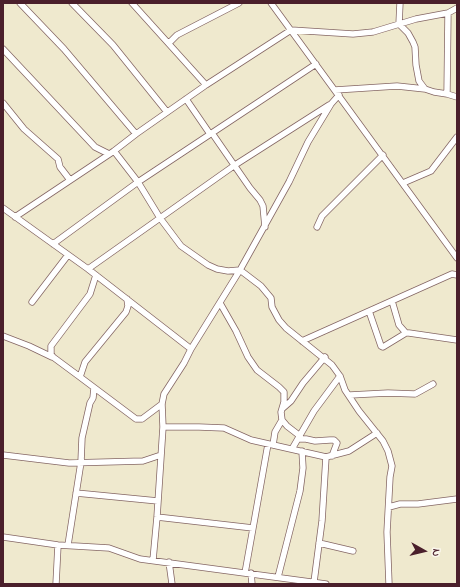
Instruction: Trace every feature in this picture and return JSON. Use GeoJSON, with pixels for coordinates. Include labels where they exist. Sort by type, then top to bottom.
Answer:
{"type":"FeatureCollection","features":[{"type":"Feature","properties":{"kind":"street"},"geometry":{"type":"LineString","coordinates":[[20,3],[64,48],[136,134]]}},
{"type":"Feature","properties":{"kind":"street"},"geometry":{"type":"LineString","coordinates":[[72,3],[113,45],[167,112]]}},
{"type":"Feature","properties":{"kind":"street"},"geometry":{"type":"LineString","coordinates":[[132,3],[206,85]]}},
{"type":"Feature","properties":{"kind":"street"},"geometry":{"type":"LineString","coordinates":[[169,43],[177,35],[239,3]]}},
{"type":"Feature","properties":{"kind":"street"},"geometry":{"type":"LineString","coordinates":[[271,3],[457,258]]}},
{"type":"Feature","properties":{"kind":"street"},"geometry":{"type":"LineString","coordinates":[[400,3],[399,24],[408,33],[413,42],[419,81],[425,89]]}},
{"type":"Feature","properties":{"kind":"street"},"geometry":{"type":"LineString","coordinates":[[15,217],[112,153],[136,134],[206,85],[291,30],[353,34],[373,32],[430,15],[448,12],[457,8]]}},
{"type":"Feature","properties":{"kind":"street"},"geometry":{"type":"LineString","coordinates":[[447,94],[448,12]]}},
{"type":"Feature","properties":{"kind":"street"},"geometry":{"type":"LineString","coordinates":[[3,49],[95,147],[112,153],[138,182],[160,218],[181,246],[208,265],[217,269],[228,271],[240,270],[261,286],[271,298],[272,307],[279,320],[302,341],[325,357],[332,364],[359,411],[383,441],[391,458],[392,466],[387,532],[389,584]]}},
{"type":"Feature","properties":{"kind":"street"},"geometry":{"type":"LineString","coordinates":[[53,244],[138,182],[316,64]]}},
{"type":"Feature","properties":{"kind":"street"},"geometry":{"type":"LineString","coordinates":[[335,90],[397,86],[425,89],[457,97]]}},
{"type":"Feature","properties":{"kind":"street"},"geometry":{"type":"LineString","coordinates":[[153,560],[158,517],[163,427],[162,404],[164,394],[265,228],[308,142],[331,104],[339,95]]}},
{"type":"Feature","properties":{"kind":"street"},"geometry":{"type":"LineString","coordinates":[[186,99],[235,165],[263,206],[265,228]]}},
{"type":"Feature","properties":{"kind":"street"},"geometry":{"type":"LineString","coordinates":[[3,103],[24,129],[58,159],[60,167],[70,180]]}},
{"type":"Feature","properties":{"kind":"street"},"geometry":{"type":"LineString","coordinates":[[88,269],[235,165],[331,104]]}},
{"type":"Feature","properties":{"kind":"street"},"geometry":{"type":"LineString","coordinates":[[403,183],[430,171],[457,137]]}},
{"type":"Feature","properties":{"kind":"street"},"geometry":{"type":"LineString","coordinates":[[317,227],[322,216],[383,155]]}},
{"type":"Feature","properties":{"kind":"street"},"geometry":{"type":"LineString","coordinates":[[3,218],[5,210],[88,269],[191,349]]}},
{"type":"Feature","properties":{"kind":"street"},"geometry":{"type":"LineString","coordinates":[[32,302],[68,255]]}},
{"type":"Feature","properties":{"kind":"street"},"geometry":{"type":"LineString","coordinates":[[302,341],[452,274],[457,275]]}},
{"type":"Feature","properties":{"kind":"street"},"geometry":{"type":"LineString","coordinates":[[53,357],[50,346],[90,294],[96,275]]}},
{"type":"Feature","properties":{"kind":"street"},"geometry":{"type":"LineString","coordinates":[[80,377],[85,362],[126,312],[128,306],[127,299]]}},
{"type":"Feature","properties":{"kind":"street"},"geometry":{"type":"LineString","coordinates":[[392,301],[399,326],[406,334]]}},
{"type":"Feature","properties":{"kind":"street"},"geometry":{"type":"LineString","coordinates":[[3,537],[58,545],[108,548],[129,556],[153,560],[320,583],[319,543],[329,457],[337,443],[334,440],[315,441],[299,437],[282,420],[281,412],[283,408],[284,392],[257,370],[248,357],[220,302]]}},
{"type":"Feature","properties":{"kind":"street"},"geometry":{"type":"LineString","coordinates":[[369,311],[381,346],[383,347],[406,334],[457,340]]}},
{"type":"Feature","properties":{"kind":"street"},"geometry":{"type":"LineString","coordinates":[[3,336],[53,357],[136,419],[140,420],[146,417],[162,404]]}},
{"type":"Feature","properties":{"kind":"street"},"geometry":{"type":"LineString","coordinates":[[283,408],[291,401],[303,383],[325,357]]}},
{"type":"Feature","properties":{"kind":"street"},"geometry":{"type":"LineString","coordinates":[[292,449],[314,411],[340,376]]}},
{"type":"Feature","properties":{"kind":"street"},"geometry":{"type":"LineString","coordinates":[[350,395],[388,392],[415,394],[433,384]]}},
{"type":"Feature","properties":{"kind":"street"},"geometry":{"type":"LineString","coordinates":[[68,545],[81,462],[82,438],[90,403],[93,398],[94,388]]}},
{"type":"Feature","properties":{"kind":"street"},"geometry":{"type":"LineString","coordinates":[[93,398],[102,394]]}},
{"type":"Feature","properties":{"kind":"street"},"geometry":{"type":"LineString","coordinates":[[252,584],[248,573],[253,528],[270,445],[282,420]]}},
{"type":"Feature","properties":{"kind":"street"},"geometry":{"type":"LineString","coordinates":[[163,427],[219,427],[230,430],[251,440],[329,457],[349,451],[377,433]]}},
{"type":"Feature","properties":{"kind":"street"},"geometry":{"type":"LineString","coordinates":[[278,577],[300,491],[303,468],[302,451]]}},
{"type":"Feature","properties":{"kind":"street"},"geometry":{"type":"LineString","coordinates":[[3,455],[54,462],[143,462],[161,455]]}},
{"type":"Feature","properties":{"kind":"street"},"geometry":{"type":"LineString","coordinates":[[76,492],[158,501]]}},
{"type":"Feature","properties":{"kind":"street"},"geometry":{"type":"LineString","coordinates":[[389,507],[400,504],[418,504],[457,499]]}},
{"type":"Feature","properties":{"kind":"street"},"geometry":{"type":"LineString","coordinates":[[158,517],[253,528]]}},
{"type":"Feature","properties":{"kind":"street"},"geometry":{"type":"LineString","coordinates":[[319,543],[353,551]]}},
{"type":"Feature","properties":{"kind":"street"},"geometry":{"type":"LineString","coordinates":[[56,584],[58,545]]}},
{"type":"Feature","properties":{"kind":"street"},"geometry":{"type":"LineString","coordinates":[[169,562],[172,584]]}}]}
